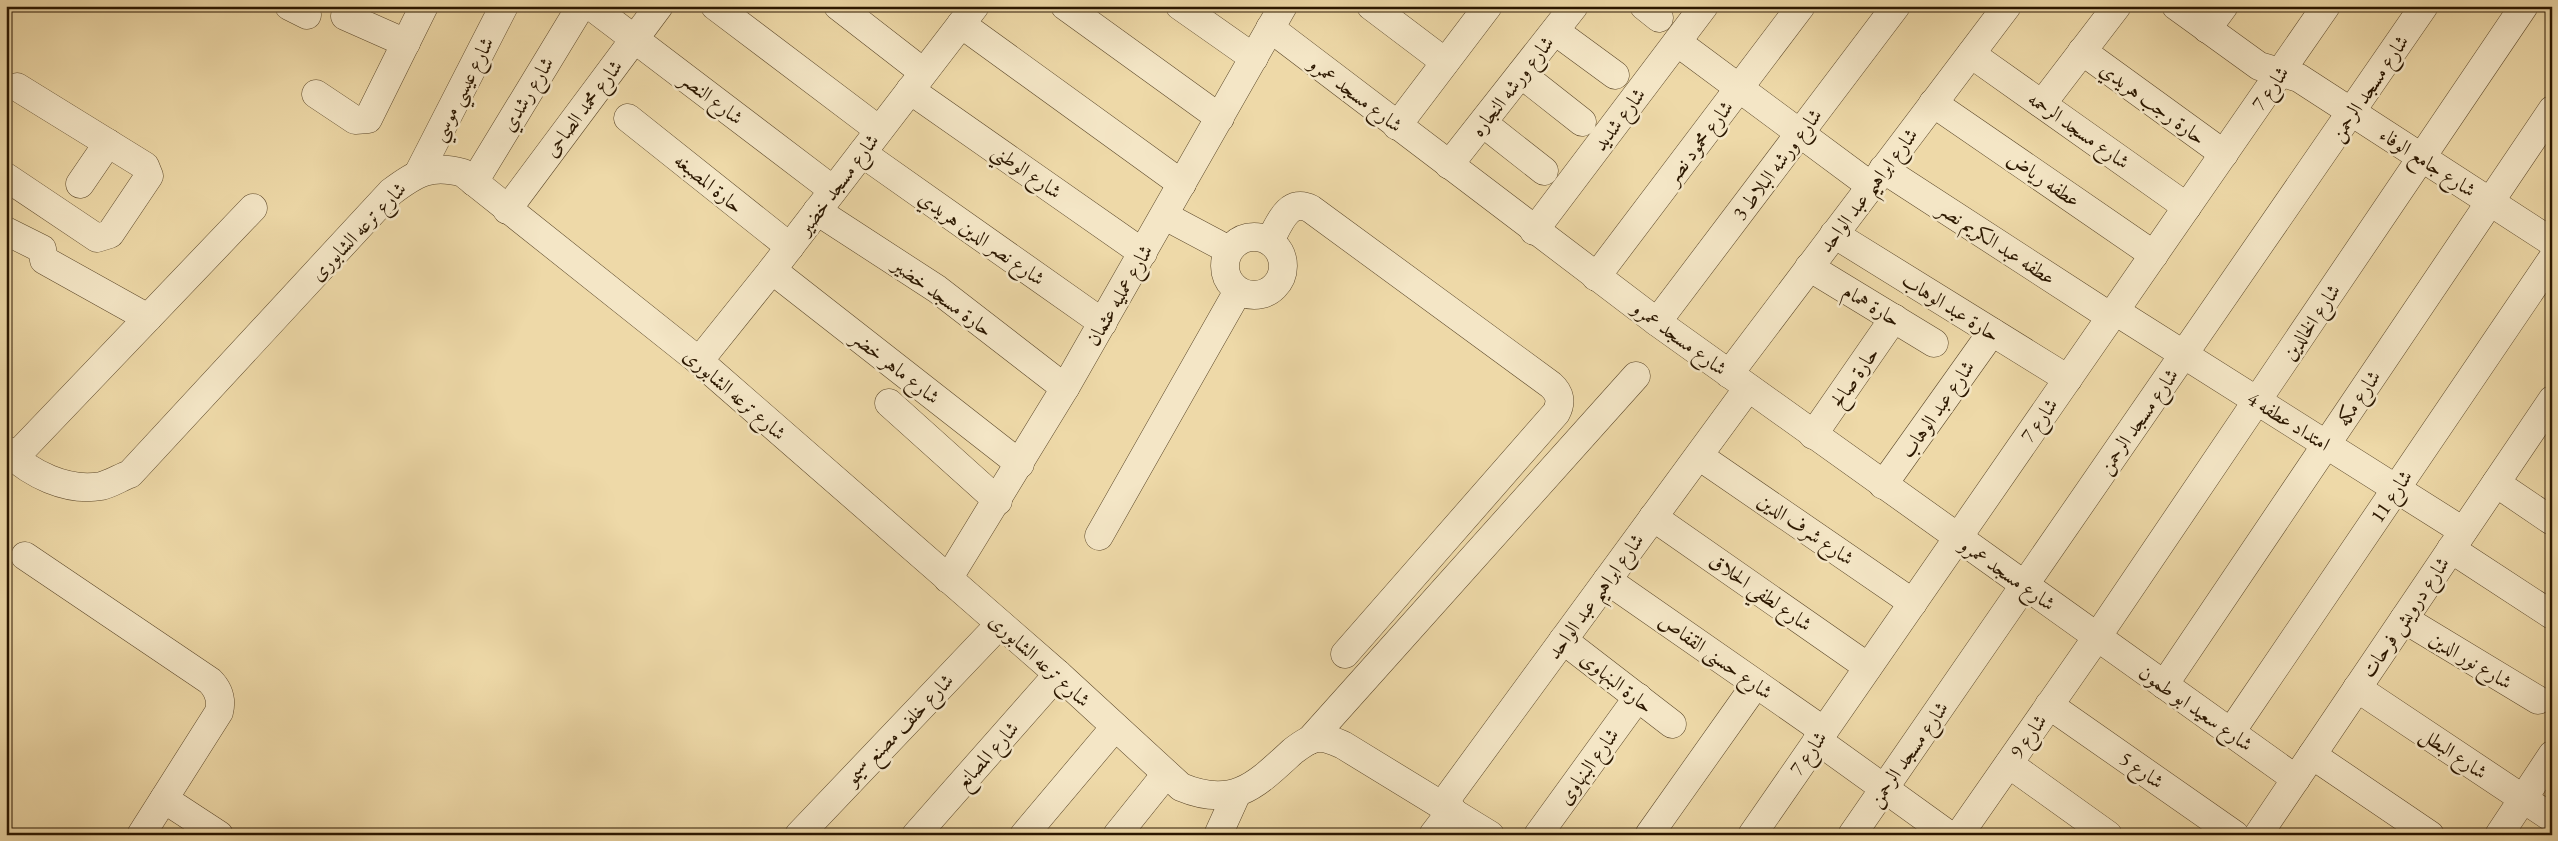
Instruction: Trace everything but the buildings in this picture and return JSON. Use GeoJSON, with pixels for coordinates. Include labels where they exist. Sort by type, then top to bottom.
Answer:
{"type":"FeatureCollection","features":[{"type":"Feature","properties":{"kind":"street"},"geometry":{"type":"LineString","coordinates":[[316,94],[355,120],[368,119],[424,6]]}},
{"type":"Feature","properties":{"kind":"street","name":"شارع عيسي موسي"},"geometry":{"type":"LineString","coordinates":[[420,172],[504,6]]}},
{"type":"Feature","properties":{"kind":"street","name":"شارع رشدي"},"geometry":{"type":"LineString","coordinates":[[474,182],[581,6]]}},
{"type":"Feature","properties":{"kind":"street","name":"شارع النصر"},"geometry":{"type":"LineString","coordinates":[[591,6],[635,39],[825,200]]}},
{"type":"Feature","properties":{"kind":"street","name":"شارع محمد الصاحى"},"geometry":{"type":"LineString","coordinates":[[507,210],[659,6]]}},
{"type":"Feature","properties":{"kind":"street"},"geometry":{"type":"LineString","coordinates":[[714,6],[878,130]]}},
{"type":"Feature","properties":{"kind":"street","name":"شارع الوطني"},"geometry":{"type":"LineString","coordinates":[[838,6],[917,81],[1144,253]]}},
{"type":"Feature","properties":{"kind":"street"},"geometry":{"type":"LineString","coordinates":[[1065,6],[1220,118]]}},
{"type":"Feature","properties":{"kind":"street"},"geometry":{"type":"LineString","coordinates":[[1180,6],[1254,58]]}},
{"type":"Feature","properties":{"kind":"street"},"geometry":{"type":"LineString","coordinates":[[1371,6],[1445,62]]}},
{"type":"Feature","properties":{"kind":"street"},"geometry":{"type":"LineString","coordinates":[[1397,126],[1488,6]]}},
{"type":"Feature","properties":{"kind":"street","name":"شارع ورشه النجاره"},"geometry":{"type":"LineString","coordinates":[[1450,165],[1574,6]]}},
{"type":"Feature","properties":{"kind":"street","name":"شارع شديد"},"geometry":{"type":"LineString","coordinates":[[1534,231],[1704,6]]}},
{"type":"Feature","properties":{"kind":"street","name":"شارع محمود نصر"},"geometry":{"type":"LineString","coordinates":[[1596,277],[1801,6]]}},
{"type":"Feature","properties":{"kind":"street","name":"شارع ورشه البلاط 3"},"geometry":{"type":"LineString","coordinates":[[1657,322],[1896,6]]}},
{"type":"Feature","properties":{"kind":"street","name":"شارع ابراهيم عبد الواحد"},"geometry":{"type":"LineString","coordinates":[[1432,835],[1447,807],[1563,640],[1699,456],[1739,381],[1809,267],[2007,6]]}},
{"type":"Feature","properties":{"kind":"street"},"geometry":{"type":"LineString","coordinates":[[2042,104],[2117,6]]}},
{"type":"Feature","properties":{"kind":"street","name":"شارع جامع الوفاء"},"geometry":{"type":"LineString","coordinates":[[2176,6],[2259,66],[2299,78],[2552,242]]}},
{"type":"Feature","properties":{"kind":"street"},"geometry":{"type":"LineString","coordinates":[[2207,29],[2224,6]]}},
{"type":"Feature","properties":{"kind":"street","name":"شارع 7"},"geometry":{"type":"LineString","coordinates":[[1752,835],[2326,6]]}},
{"type":"Feature","properties":{"kind":"street","name":"شارع مسجد الرحمن"},"geometry":{"type":"LineString","coordinates":[[1852,835],[2352,113],[2424,6]]}},
{"type":"Feature","properties":{"kind":"street","name":"شارع الخالدين"},"geometry":{"type":"LineString","coordinates":[[2097,637],[2524,6]]}},
{"type":"Feature","properties":{"kind":"street"},"geometry":{"type":"LineString","coordinates":[[967,12],[1182,184]]}},
{"type":"Feature","properties":{"kind":"street","name":"شارع مسجد خضير"},"geometry":{"type":"LineString","coordinates":[[698,361],[790,247],[917,81],[967,12]]}},
{"type":"Feature","properties":{"kind":"street"},"geometry":{"type":"LineString","coordinates":[[345,16],[406,43]]}},
{"type":"Feature","properties":{"kind":"street","name":"شارع عمليه عثمان"},"geometry":{"type":"LineString","coordinates":[[948,579],[998,501],[1144,253],[1276,17]]}},
{"type":"Feature","properties":{"kind":"street","name":"شارع مسجد عمرو"},"geometry":{"type":"LineString","coordinates":[[1276,17],[1397,126],[1534,231],[1813,436],[2097,637]]}},
{"type":"Feature","properties":{"kind":"street"},"geometry":{"type":"LineString","coordinates":[[1555,30],[1615,75]]}},
{"type":"Feature","properties":{"kind":"street","name":"عطفه عبد الكريم نصر"},"geometry":{"type":"LineString","coordinates":[[1677,42],[1800,133],[2113,314]]}},
{"type":"Feature","properties":{"kind":"street","name":"حارة رجب هريدي"},"geometry":{"type":"LineString","coordinates":[[2082,52],[2224,154]]}},
{"type":"Feature","properties":{"kind":"street","name":"شارع مسجد الرحمه"},"geometry":{"type":"LineString","coordinates":[[1971,54],[2187,207]]}},
{"type":"Feature","properties":{"kind":"street"},"geometry":{"type":"LineString","coordinates":[[1520,74],[1582,122]]}},
{"type":"Feature","properties":{"kind":"street"},"geometry":{"type":"LineString","coordinates":[[6,176],[92,237],[102,238],[113,230],[149,176],[145,166],[17,87]]}},
{"type":"Feature","properties":{"kind":"street","name":"عطفه رياض"},"geometry":{"type":"LineString","coordinates":[[1933,104],[2154,255]]}},
{"type":"Feature","properties":{"kind":"street","name":"شارع مكه"},"geometry":{"type":"LineString","coordinates":[[2164,685],[2552,110]]}},
{"type":"Feature","properties":{"kind":"street","name":"حارة المصبغه"},"geometry":{"type":"LineString","coordinates":[[628,118],[790,247]]}},
{"type":"Feature","properties":{"kind":"street"},"geometry":{"type":"LineString","coordinates":[[1483,123],[1544,171]]}},
{"type":"Feature","properties":{"kind":"street"},"geometry":{"type":"LineString","coordinates":[[80,184],[108,143]]}},
{"type":"Feature","properties":{"kind":"street","name":"شارع نصر الدين هريدي"},"geometry":{"type":"LineString","coordinates":[[862,153],[1103,323]]}},
{"type":"Feature","properties":{"kind":"street","name":"شارع ترعه الشابورى"},"geometry":{"type":"LineString","coordinates":[[10,454],[43,476],[72,486],[102,486],[130,474],[391,192],[420,172],[446,169],[463,174],[474,182],[698,361],[1058,674],[1166,774],[1181,786],[1199,794],[1218,796],[1237,793],[1256,784],[1310,740],[1636,376]]}},
{"type":"Feature","properties":{"kind":"street","name":"حارة مسجد خضير"},"geometry":{"type":"LineString","coordinates":[[825,200],[1065,388]]}},
{"type":"Feature","properties":{"kind":"street"},"geometry":{"type":"LineString","coordinates":[[1270,240],[1290,208],[1302,205],[1312,209],[1551,385],[1559,395],[1559,407],[1556,413],[1345,654]]}},
{"type":"Feature","properties":{"kind":"street"},"geometry":{"type":"LineString","coordinates":[[10,454],[148,318],[253,208]]}},
{"type":"Feature","properties":{"kind":"street"},"geometry":{"type":"LineString","coordinates":[[1165,216],[1229,250]]}},
{"type":"Feature","properties":{"kind":"street","name":"حارة عبد الوهاب"},"geometry":{"type":"LineString","coordinates":[[1834,234],[2068,379]]}},
{"type":"Feature","properties":{"kind":"street"},"geometry":{"type":"LineString","coordinates":[[7,235],[42,249],[44,260],[148,318]]}},
{"type":"Feature","properties":{"kind":"street"},"geometry":{"type":"LineString","coordinates":[[1261,237],[1270,240],[1282,255],[1284,264],[1279,282],[1265,293],[1256,295],[1238,291],[1231,284],[1224,268],[1229,250],[1243,238],[1261,237]]}},
{"type":"Feature","properties":{"kind":"street","name":"شارع 11"},"geometry":{"type":"LineString","coordinates":[[2231,732],[2552,259]]}},
{"type":"Feature","properties":{"kind":"street","name":"حارة همام"},"geometry":{"type":"LineString","coordinates":[[1809,267],[1934,343]]}},
{"type":"Feature","properties":{"kind":"street","name":"شارع ماهر خضر"},"geometry":{"type":"LineString","coordinates":[[772,270],[1020,464]]}},
{"type":"Feature","properties":{"kind":"street"},"geometry":{"type":"LineString","coordinates":[[1100,536],[1238,291]]}},
{"type":"Feature","properties":{"kind":"street","name":"امتداد عطفه 4"},"geometry":{"type":"LineString","coordinates":[[2113,314],[2184,354],[2396,488],[2457,540],[2552,615]]}},
{"type":"Feature","properties":{"kind":"street","name":"حارة صالح"},"geometry":{"type":"LineString","coordinates":[[1813,436],[1894,318]]}},
{"type":"Feature","properties":{"kind":"street","name":"شارع عبد الوهاب"},"geometry":{"type":"LineString","coordinates":[[1883,485],[1992,332]]}},
{"type":"Feature","properties":{"kind":"street"},"geometry":{"type":"LineString","coordinates":[[888,403],[998,501]]}},
{"type":"Feature","properties":{"kind":"street","name":"شارع درويش فرحات"},"geometry":{"type":"LineString","coordinates":[[2270,831],[2296,779],[2312,755],[2496,483],[2548,414]]}},
{"type":"Feature","properties":{"kind":"street","name":"شارع شرف الدين"},"geometry":{"type":"LineString","coordinates":[[1699,456],[1913,603]]}},
{"type":"Feature","properties":{"kind":"street"},"geometry":{"type":"LineString","coordinates":[[2496,483],[2552,521]]}},
{"type":"Feature","properties":{"kind":"street","name":"شارع لطفي الحلاق"},"geometry":{"type":"LineString","coordinates":[[1654,517],[1868,667]]}},
{"type":"Feature","properties":{"kind":"street"},"geometry":{"type":"LineString","coordinates":[[25,556],[210,681],[218,692],[220,699],[219,712],[141,835]]}},
{"type":"Feature","properties":{"kind":"street","name":"شارع حسنى القفاص"},"geometry":{"type":"LineString","coordinates":[[1607,580],[1756,684],[1884,788],[1962,833]]}},
{"type":"Feature","properties":{"kind":"street","name":"شارع نور الدين"},"geometry":{"type":"LineString","coordinates":[[2404,619],[2538,700]]}},
{"type":"Feature","properties":{"kind":"street","name":"شارع خلف مصنع سيمو"},"geometry":{"type":"LineString","coordinates":[[799,835],[1000,624]]}},
{"type":"Feature","properties":{"kind":"street","name":"شارع سعيد ابو طمون"},"geometry":{"type":"LineString","coordinates":[[2097,637],[2296,779]]}},
{"type":"Feature","properties":{"kind":"street","name":"شارع 9"},"geometry":{"type":"LineString","coordinates":[[1962,833],[2097,637]]}},
{"type":"Feature","properties":{"kind":"street","name":"حارة البنهاوى"},"geometry":{"type":"LineString","coordinates":[[1563,640],[1672,724]]}},
{"type":"Feature","properties":{"kind":"street","name":"شارع المصانع"},"geometry":{"type":"LineString","coordinates":[[916,835],[1058,674]]}},
{"type":"Feature","properties":{"kind":"street"},"geometry":{"type":"LineString","coordinates":[[1649,835],[1756,684]]}},
{"type":"Feature","properties":{"kind":"street","name":"شارع البطل"},"geometry":{"type":"LineString","coordinates":[[2357,688],[2552,818]]}},
{"type":"Feature","properties":{"kind":"street","name":"شارع البنهاوى"},"geometry":{"type":"LineString","coordinates":[[1538,835],[1638,697]]}},
{"type":"Feature","properties":{"kind":"street","name":"شارع 5"},"geometry":{"type":"LineString","coordinates":[[2049,705],[2235,835]]}},
{"type":"Feature","properties":{"kind":"street"},"geometry":{"type":"LineString","coordinates":[[1024,835],[1115,727]]}},
{"type":"Feature","properties":{"kind":"street"},"geometry":{"type":"LineString","coordinates":[[1310,740],[1320,738],[1343,745],[1490,835]]}},
{"type":"Feature","properties":{"kind":"street"},"geometry":{"type":"LineString","coordinates":[[2312,755],[2430,835]]}},
{"type":"Feature","properties":{"kind":"street"},"geometry":{"type":"LineString","coordinates":[[2499,835],[2552,755]]}},
{"type":"Feature","properties":{"kind":"street"},"geometry":{"type":"LineString","coordinates":[[2008,764],[2108,835]]}},
{"type":"Feature","properties":{"kind":"street"},"geometry":{"type":"LineString","coordinates":[[1117,835],[1166,774]]}},
{"type":"Feature","properties":{"kind":"street"},"geometry":{"type":"LineString","coordinates":[[1218,835],[1237,793]]}},
{"type":"Feature","properties":{"kind":"street"},"geometry":{"type":"LineString","coordinates":[[164,799],[219,835]]}}]}
